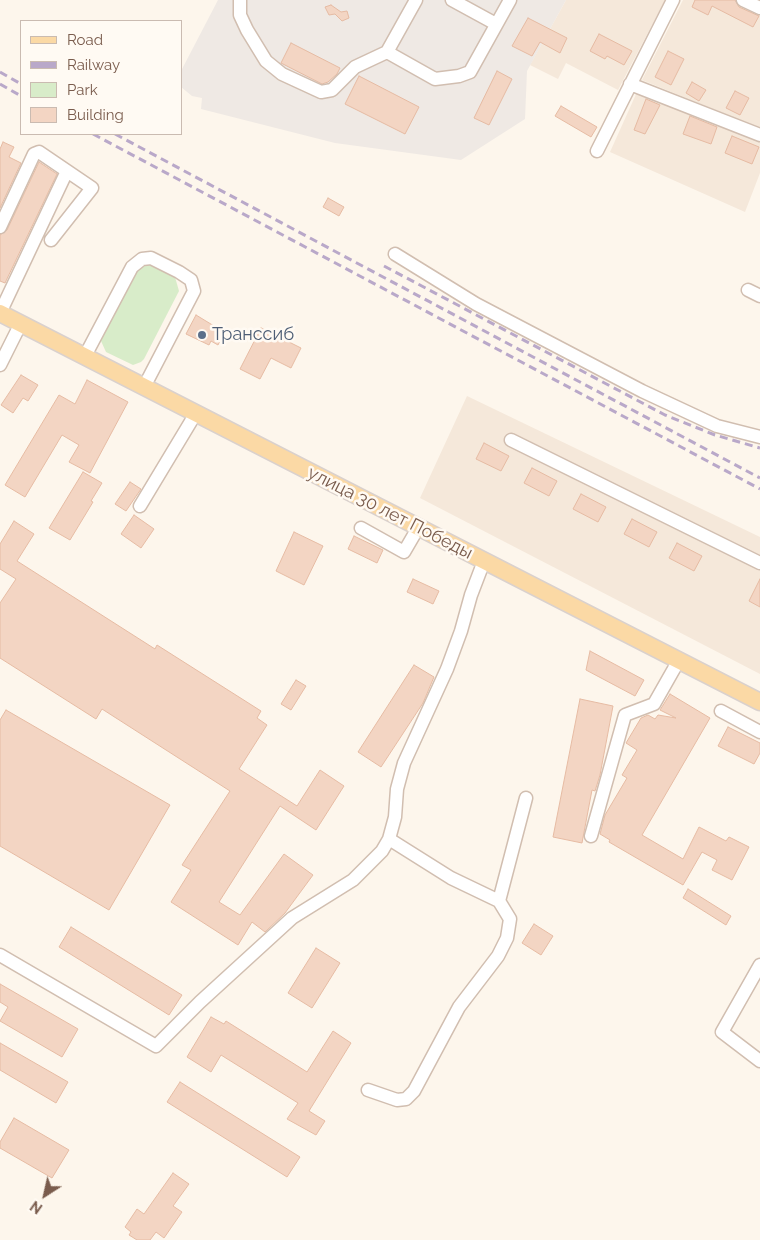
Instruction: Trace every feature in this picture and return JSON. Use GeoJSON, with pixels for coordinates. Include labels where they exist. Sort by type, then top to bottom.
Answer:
{"type":"FeatureCollection","features":[{"type":"Feature","properties":{"kind":"main road","name":"улица 30 лет Победы"},"geometry":{"type":"LineString","coordinates":[[0,313],[760,702]]}},
{"type":"Feature","properties":{"kind":"street"},"geometry":{"type":"LineString","coordinates":[[240,0],[240,15],[246,30],[266,61],[282,74],[321,92],[332,90],[355,67],[387,52],[416,0]]}},
{"type":"Feature","properties":{"kind":"street"},"geometry":{"type":"LineString","coordinates":[[452,0],[496,24]]}},
{"type":"Feature","properties":{"kind":"street"},"geometry":{"type":"LineString","coordinates":[[387,52],[435,79],[459,76],[470,72],[510,0]]}},
{"type":"Feature","properties":{"kind":"street"},"geometry":{"type":"LineString","coordinates":[[597,151],[673,0]]}},
{"type":"Feature","properties":{"kind":"street"},"geometry":{"type":"LineString","coordinates":[[743,0],[760,8]]}},
{"type":"Feature","properties":{"kind":"street"},"geometry":{"type":"LineString","coordinates":[[630,84],[760,135]]}},
{"type":"Feature","properties":{"kind":"street"},"geometry":{"type":"LineString","coordinates":[[0,227],[34,154],[39,152],[92,188],[51,240]]}},
{"type":"Feature","properties":{"kind":"street"},"geometry":{"type":"LineString","coordinates":[[0,313],[66,171]]}},
{"type":"Feature","properties":{"kind":"street"},"geometry":{"type":"LineString","coordinates":[[396,254],[476,304],[642,391],[717,426],[760,437]]}},
{"type":"Feature","properties":{"kind":"street"},"geometry":{"type":"LineString","coordinates":[[85,356],[132,267],[142,259],[151,258],[179,272],[191,280],[194,291],[144,386]]}},
{"type":"Feature","properties":{"kind":"street"},"geometry":{"type":"LineString","coordinates":[[748,290],[760,296]]}},
{"type":"Feature","properties":{"kind":"street"},"geometry":{"type":"LineString","coordinates":[[0,366],[21,323]]}},
{"type":"Feature","properties":{"kind":"street"},"geometry":{"type":"LineString","coordinates":[[140,506],[196,413]]}},
{"type":"Feature","properties":{"kind":"street"},"geometry":{"type":"LineString","coordinates":[[511,440],[760,563]]}},
{"type":"Feature","properties":{"kind":"street"},"geometry":{"type":"LineString","coordinates":[[361,528],[404,552],[418,528]]}},
{"type":"Feature","properties":{"kind":"street"},"geometry":{"type":"LineString","coordinates":[[0,955],[156,1046],[200,1002],[292,918],[353,880],[369,866],[389,839],[396,817],[397,789],[404,763],[447,669],[461,631],[471,595],[484,562]]}},
{"type":"Feature","properties":{"kind":"street"},"geometry":{"type":"LineString","coordinates":[[591,836],[625,715],[654,704],[679,660]]}},
{"type":"Feature","properties":{"kind":"street"},"geometry":{"type":"LineString","coordinates":[[721,711],[760,732]]}},
{"type":"Feature","properties":{"kind":"street"},"geometry":{"type":"LineString","coordinates":[[499,901],[526,798]]}},
{"type":"Feature","properties":{"kind":"street"},"geometry":{"type":"LineString","coordinates":[[368,1090],[397,1100],[406,1100],[414,1091],[459,1007],[498,956],[507,938],[510,919],[499,901],[451,878],[389,839]]}},
{"type":"Feature","properties":{"kind":"street"},"geometry":{"type":"LineString","coordinates":[[760,965],[722,1032],[760,1061]]}},
{"type":"Feature","properties":{"kind":"shaded area"},"geometry":{"type":"Polygon","coordinates":[[[218,0],[566,0],[527,71],[525,119],[461,160],[335,143],[201,109],[202,98],[192,96],[182,88],[182,69],[218,0]]]}},
{"type":"Feature","properties":{"kind":"shaded area"},"geometry":{"type":"Polygon","coordinates":[[[566,0],[665,0],[618,90],[566,63],[558,79],[530,65],[566,0]]]}},
{"type":"Feature","properties":{"kind":"shaded area"},"geometry":{"type":"Polygon","coordinates":[[[683,0],[739,0],[760,10],[760,128],[642,80],[683,0]]]}},
{"type":"Feature","properties":{"kind":"shaded area"},"geometry":{"type":"Polygon","coordinates":[[[637,92],[760,142],[760,173],[745,212],[610,152],[637,92]]]}},
{"type":"Feature","properties":{"kind":"shaded area"},"geometry":{"type":"Polygon","coordinates":[[[467,396],[760,537],[760,674],[420,498],[467,396]]]}},
{"type":"Feature","properties":{"kind":"green space"},"geometry":{"type":"Polygon","coordinates":[[[143,264],[150,264],[175,277],[179,291],[144,359],[133,365],[106,352],[101,341],[102,333],[139,267],[143,264]]]}},
{"type":"Feature","properties":{"kind":"building"},"geometry":{"type":"Polygon","coordinates":[[[695,0],[735,0],[739,7],[759,16],[753,27],[712,6],[708,15],[692,7],[695,0]]]}},
{"type":"Feature","properties":{"kind":"building"},"geometry":{"type":"Polygon","coordinates":[[[331,5],[341,12],[347,11],[349,18],[342,21],[335,14],[329,15],[325,7],[331,5]]]}},
{"type":"Feature","properties":{"kind":"building"},"geometry":{"type":"Polygon","coordinates":[[[528,18],[567,38],[560,53],[540,42],[532,56],[512,46],[528,18]]]}},
{"type":"Feature","properties":{"kind":"building"},"geometry":{"type":"Polygon","coordinates":[[[599,34],[632,51],[624,65],[607,56],[605,59],[590,51],[599,34]]]}},
{"type":"Feature","properties":{"kind":"building"},"geometry":{"type":"Polygon","coordinates":[[[291,43],[340,68],[337,74],[328,82],[322,84],[281,63],[291,43]]]}},
{"type":"Feature","properties":{"kind":"building"},"geometry":{"type":"Polygon","coordinates":[[[668,51],[684,59],[671,85],[655,77],[668,51]]]}},
{"type":"Feature","properties":{"kind":"building"},"geometry":{"type":"Polygon","coordinates":[[[497,71],[512,79],[489,125],[474,118],[497,71]]]}},
{"type":"Feature","properties":{"kind":"building"},"geometry":{"type":"Polygon","coordinates":[[[359,76],[419,107],[405,134],[345,104],[359,76]]]}},
{"type":"Feature","properties":{"kind":"building"},"geometry":{"type":"Polygon","coordinates":[[[692,82],[706,90],[699,101],[686,93],[692,82]]]}},
{"type":"Feature","properties":{"kind":"building"},"geometry":{"type":"Polygon","coordinates":[[[735,91],[749,98],[740,115],[726,108],[735,91]]]}},
{"type":"Feature","properties":{"kind":"building"},"geometry":{"type":"Polygon","coordinates":[[[646,99],[660,105],[645,134],[634,130],[646,99]]]}},
{"type":"Feature","properties":{"kind":"building"},"geometry":{"type":"Polygon","coordinates":[[[561,106],[597,127],[591,137],[555,116],[561,106]]]}},
{"type":"Feature","properties":{"kind":"building"},"geometry":{"type":"Polygon","coordinates":[[[690,116],[717,127],[711,144],[683,134],[690,116]]]}},
{"type":"Feature","properties":{"kind":"building"},"geometry":{"type":"Polygon","coordinates":[[[732,136],[759,147],[752,164],[725,153],[732,136]]]}},
{"type":"Feature","properties":{"kind":"building"},"geometry":{"type":"Polygon","coordinates":[[[3,142],[14,147],[9,157],[21,163],[0,208],[0,149],[3,142]]]}},
{"type":"Feature","properties":{"kind":"building"},"geometry":{"type":"Polygon","coordinates":[[[39,162],[57,174],[5,283],[0,281],[0,235],[7,230],[39,162]]]}},
{"type":"Feature","properties":{"kind":"building"},"geometry":{"type":"Polygon","coordinates":[[[328,198],[344,207],[339,216],[323,207],[328,198]]]}},
{"type":"Feature","properties":{"kind":"building"},"geometry":{"type":"Polygon","coordinates":[[[196,315],[224,332],[218,345],[211,341],[209,345],[186,334],[196,315]]]}},
{"type":"Feature","properties":{"kind":"building"},"geometry":{"type":"Polygon","coordinates":[[[261,328],[301,348],[291,368],[271,358],[260,379],[240,369],[261,328]]]}},
{"type":"Feature","properties":{"kind":"building"},"geometry":{"type":"Polygon","coordinates":[[[21,375],[38,385],[28,401],[23,398],[13,413],[1,405],[21,375]]]}},
{"type":"Feature","properties":{"kind":"building"},"geometry":{"type":"Polygon","coordinates":[[[87,380],[128,402],[90,473],[69,462],[79,445],[62,435],[25,497],[5,485],[59,395],[75,404],[87,380]]]}},
{"type":"Feature","properties":{"kind":"building"},"geometry":{"type":"Polygon","coordinates":[[[484,443],[509,456],[501,471],[476,459],[484,443]]]}},
{"type":"Feature","properties":{"kind":"building"},"geometry":{"type":"Polygon","coordinates":[[[532,468],[557,481],[549,496],[524,483],[532,468]]]}},
{"type":"Feature","properties":{"kind":"building"},"geometry":{"type":"Polygon","coordinates":[[[83,472],[102,483],[70,540],[49,528],[83,472]]]}},
{"type":"Feature","properties":{"kind":"building"},"geometry":{"type":"Polygon","coordinates":[[[130,482],[141,489],[126,511],[115,504],[130,482]]]}},
{"type":"Feature","properties":{"kind":"building"},"geometry":{"type":"Polygon","coordinates":[[[581,494],[606,507],[598,522],[573,509],[581,494]]]}},
{"type":"Feature","properties":{"kind":"building"},"geometry":{"type":"Polygon","coordinates":[[[134,515],[154,529],[141,548],[121,534],[134,515]]]}},
{"type":"Feature","properties":{"kind":"building"},"geometry":{"type":"Polygon","coordinates":[[[632,519],[657,532],[649,547],[624,534],[632,519]]]}},
{"type":"Feature","properties":{"kind":"building"},"geometry":{"type":"Polygon","coordinates":[[[14,521],[34,534],[17,561],[155,649],[157,645],[261,711],[257,718],[267,725],[239,769],[297,806],[320,770],[344,786],[316,830],[280,806],[219,902],[240,915],[284,854],[313,875],[285,913],[265,932],[252,922],[238,945],[171,902],[191,870],[182,865],[230,791],[102,709],[96,719],[0,658],[0,603],[16,579],[0,569],[0,544],[14,521]]]}},
{"type":"Feature","properties":{"kind":"building"},"geometry":{"type":"Polygon","coordinates":[[[294,532],[323,546],[304,585],[276,571],[294,532]]]}},
{"type":"Feature","properties":{"kind":"building"},"geometry":{"type":"Polygon","coordinates":[[[354,536],[383,550],[377,563],[348,549],[354,536]]]}},
{"type":"Feature","properties":{"kind":"building"},"geometry":{"type":"Polygon","coordinates":[[[677,543],[702,556],[694,571],[669,558],[677,543]]]}},
{"type":"Feature","properties":{"kind":"building"},"geometry":{"type":"Polygon","coordinates":[[[413,579],[439,591],[433,604],[407,592],[413,579]]]}},
{"type":"Feature","properties":{"kind":"building"},"geometry":{"type":"Polygon","coordinates":[[[760,579],[760,607],[749,601],[760,579]]]}},
{"type":"Feature","properties":{"kind":"building"},"geometry":{"type":"Polygon","coordinates":[[[590,651],[644,680],[635,696],[586,670],[590,651]]]}},
{"type":"Feature","properties":{"kind":"building"},"geometry":{"type":"Polygon","coordinates":[[[414,665],[434,677],[423,703],[381,767],[358,752],[414,665]]]}},
{"type":"Feature","properties":{"kind":"building"},"geometry":{"type":"Polygon","coordinates":[[[296,680],[306,686],[291,710],[281,704],[296,680]]]}},
{"type":"Feature","properties":{"kind":"building"},"geometry":{"type":"Polygon","coordinates":[[[670,694],[710,718],[642,835],[683,859],[699,827],[726,841],[729,837],[749,847],[732,880],[712,870],[717,860],[702,852],[683,885],[609,842],[610,840],[600,834],[605,815],[627,778],[622,775],[637,750],[626,743],[641,718],[648,715],[655,719],[658,715],[676,718],[660,710],[670,694]]]}},
{"type":"Feature","properties":{"kind":"building"},"geometry":{"type":"Polygon","coordinates":[[[580,699],[613,706],[600,775],[595,791],[592,790],[582,843],[553,837],[580,699]]]}},
{"type":"Feature","properties":{"kind":"building"},"geometry":{"type":"Polygon","coordinates":[[[6,710],[170,805],[109,910],[0,846],[0,720],[6,710]]]}},
{"type":"Feature","properties":{"kind":"building"},"geometry":{"type":"Polygon","coordinates":[[[728,727],[760,743],[760,753],[754,764],[718,746],[728,727]]]}},
{"type":"Feature","properties":{"kind":"building"},"geometry":{"type":"Polygon","coordinates":[[[688,889],[731,916],[726,925],[683,898],[688,889]]]}},
{"type":"Feature","properties":{"kind":"building"},"geometry":{"type":"Polygon","coordinates":[[[534,924],[553,936],[541,955],[522,943],[534,924]]]}},
{"type":"Feature","properties":{"kind":"building"},"geometry":{"type":"Polygon","coordinates":[[[71,927],[182,995],[169,1015],[59,947],[71,927]]]}},
{"type":"Feature","properties":{"kind":"building"},"geometry":{"type":"Polygon","coordinates":[[[316,948],[340,963],[312,1008],[288,993],[316,948]]]}},
{"type":"Feature","properties":{"kind":"building"},"geometry":{"type":"Polygon","coordinates":[[[0,984],[78,1029],[62,1057],[0,1021],[8,1007],[0,1002],[0,984]]]}},
{"type":"Feature","properties":{"kind":"building"},"geometry":{"type":"Polygon","coordinates":[[[211,1017],[224,1024],[226,1021],[307,1072],[333,1031],[351,1043],[309,1111],[325,1121],[316,1135],[287,1119],[298,1103],[221,1055],[211,1072],[187,1057],[211,1017]]]}},
{"type":"Feature","properties":{"kind":"building"},"geometry":{"type":"Polygon","coordinates":[[[0,1043],[68,1082],[56,1103],[0,1070],[0,1043]]]}},
{"type":"Feature","properties":{"kind":"building"},"geometry":{"type":"Polygon","coordinates":[[[180,1082],[300,1157],[287,1177],[167,1102],[180,1082]]]}},
{"type":"Feature","properties":{"kind":"building"},"geometry":{"type":"Polygon","coordinates":[[[14,1118],[69,1150],[52,1178],[0,1148],[0,1142],[14,1118]]]}},
{"type":"Feature","properties":{"kind":"building"},"geometry":{"type":"Polygon","coordinates":[[[173,1173],[189,1184],[173,1206],[182,1212],[164,1238],[156,1232],[150,1240],[137,1240],[129,1235],[131,1232],[125,1227],[137,1209],[144,1214],[173,1173]]]}},
{"type":"Feature","properties":{"kind":"railway"},"geometry":{"type":"LineString","coordinates":[[0,72],[20,83]]}},
{"type":"Feature","properties":{"kind":"railway"},"geometry":{"type":"LineString","coordinates":[[0,84],[20,95]]}},
{"type":"Feature","properties":{"kind":"railway"},"geometry":{"type":"LineString","coordinates":[[95,135],[760,489]]}},
{"type":"Feature","properties":{"kind":"railway"},"geometry":{"type":"LineString","coordinates":[[117,135],[760,478]]}},
{"type":"Feature","properties":{"kind":"railway"},"geometry":{"type":"LineString","coordinates":[[384,266],[665,415],[715,435],[760,448]]}},
{"type":"Feature","properties":{"kind":"place","name":"Транссиб"},"geometry":{"type":"Point","coordinates":[202,335]}}]}
